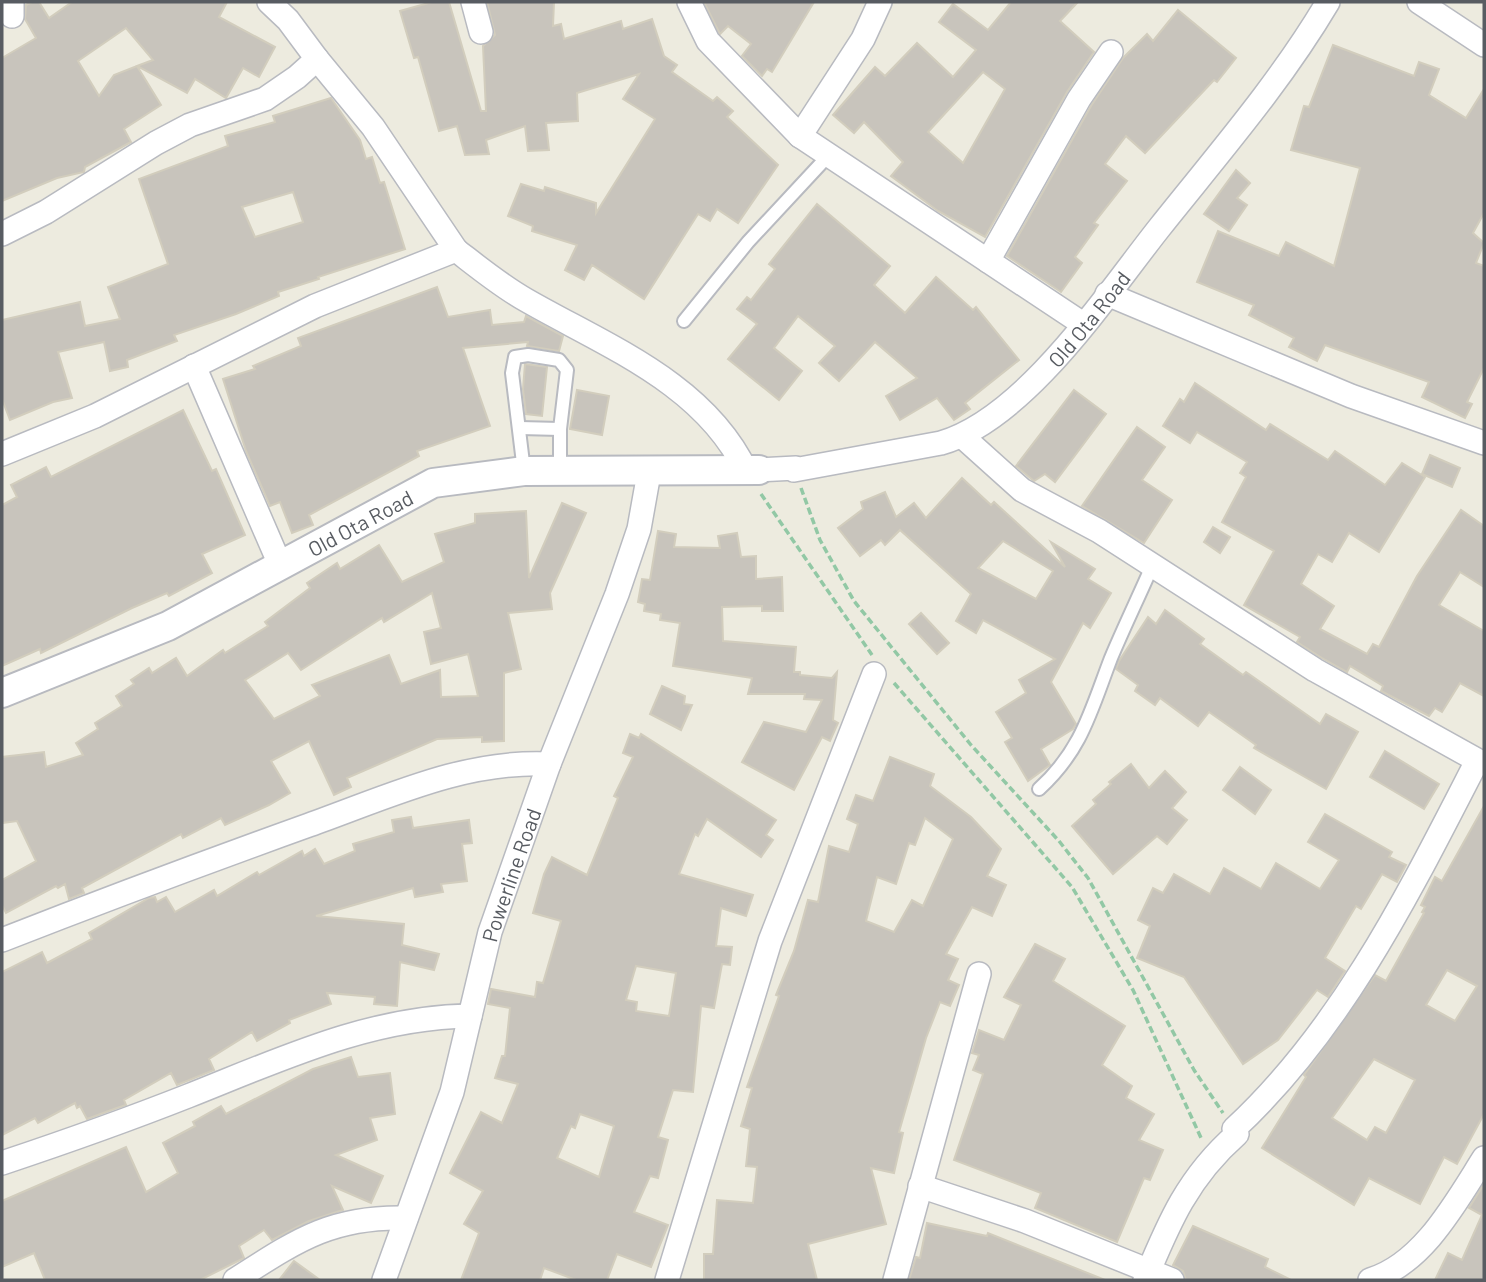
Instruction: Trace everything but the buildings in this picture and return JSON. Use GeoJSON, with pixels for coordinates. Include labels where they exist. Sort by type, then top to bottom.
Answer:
{"type":"FeatureCollection","features":[{"type":"Feature","properties":{"kind":"street"},"geometry":{"type":"LineString","coordinates":[[269,2],[288,20],[373,127],[456,250],[524,299],[593,336],[691,399],[723,433],[752,471]]}},
{"type":"Feature","properties":{"kind":"street"},"geometry":{"type":"LineString","coordinates":[[473,2],[481,32]]}},
{"type":"Feature","properties":{"kind":"street"},"geometry":{"type":"LineString","coordinates":[[689,2],[708,41],[800,136],[1083,324]]}},
{"type":"Feature","properties":{"kind":"street"},"geometry":{"type":"LineString","coordinates":[[800,136],[863,39],[880,2]]}},
{"type":"Feature","properties":{"kind":"street","name":"Old Ota Road"},"geometry":{"type":"LineString","coordinates":[[2,693],[129,644],[281,567],[433,484],[524,471],[649,473],[795,469],[963,437],[999,413],[1027,387],[1083,324],[1272,88],[1328,2]]}},
{"type":"Feature","properties":{"kind":"street"},"geometry":{"type":"LineString","coordinates":[[1419,2],[1484,45]]}},
{"type":"Feature","properties":{"kind":"street"},"geometry":{"type":"LineString","coordinates":[[988,261],[1079,99],[1111,52]]}},
{"type":"Feature","properties":{"kind":"street"},"geometry":{"type":"LineString","coordinates":[[2,234],[58,206],[179,131],[265,99],[297,78],[317,59]]}},
{"type":"Feature","properties":{"kind":"street"},"geometry":{"type":"LineString","coordinates":[[2,454],[95,415],[315,306],[456,250]]}},
{"type":"Feature","properties":{"kind":"street"},"geometry":{"type":"LineString","coordinates":[[1107,295],[1351,396],[1484,443]]}},
{"type":"Feature","properties":{"kind":"street"},"geometry":{"type":"LineString","coordinates":[[194,366],[281,567]]}},
{"type":"Feature","properties":{"kind":"street"},"geometry":{"type":"LineString","coordinates":[[963,437],[1022,490],[1099,531],[1153,564],[1315,670],[1481,762],[1406,899],[1359,975],[1274,1092],[1225,1142],[1179,1202],[1147,1275]]}},
{"type":"Feature","properties":{"kind":"street","name":"Powerline Road"},"geometry":{"type":"LineString","coordinates":[[384,1280],[452,1092],[490,933],[549,764],[635,542],[649,473]]}},
{"type":"Feature","properties":{"kind":"street"},"geometry":{"type":"LineString","coordinates":[[667,1280],[771,941],[879,670]]}},
{"type":"Feature","properties":{"kind":"street"},"geometry":{"type":"LineString","coordinates":[[2,940],[155,880],[445,776],[497,764],[549,764]]}},
{"type":"Feature","properties":{"kind":"street"},"geometry":{"type":"LineString","coordinates":[[895,1280],[979,974]]}},
{"type":"Feature","properties":{"kind":"street"},"geometry":{"type":"LineString","coordinates":[[2,1163],[90,1134],[293,1054],[365,1030],[416,1019],[470,1016]]}},
{"type":"Feature","properties":{"kind":"street"},"geometry":{"type":"LineString","coordinates":[[1380,1277],[1410,1255],[1432,1233],[1484,1158]]}},
{"type":"Feature","properties":{"kind":"street"},"geometry":{"type":"LineString","coordinates":[[920,1186],[1025,1220],[1147,1275],[1172,1280]]}},
{"type":"Feature","properties":{"kind":"street"},"geometry":{"type":"LineString","coordinates":[[235,1280],[285,1248],[349,1220],[406,1218]]}},
{"type":"Feature","properties":{"kind":"lane"},"geometry":{"type":"LineString","coordinates":[[684,321],[748,242],[828,156]]}},
{"type":"Feature","properties":{"kind":"lane"},"geometry":{"type":"LineString","coordinates":[[524,471],[512,367],[515,357],[528,355],[555,358],[566,366],[568,377],[560,429],[560,472]]}},
{"type":"Feature","properties":{"kind":"lane"},"geometry":{"type":"LineString","coordinates":[[520,428],[560,429]]}},
{"type":"Feature","properties":{"kind":"lane"},"geometry":{"type":"LineString","coordinates":[[1039,789],[1067,761],[1080,739],[1111,659],[1153,564]]}},
{"type":"Feature","properties":{"kind":"path"},"geometry":{"type":"LineString","coordinates":[[795,469],[820,540],[854,601],[971,746],[1059,841],[1088,878],[1194,1070],[1225,1142]]}},
{"type":"Feature","properties":{"kind":"path"},"geometry":{"type":"LineString","coordinates":[[752,471],[879,670],[1072,887],[1225,1142]]}}]}
